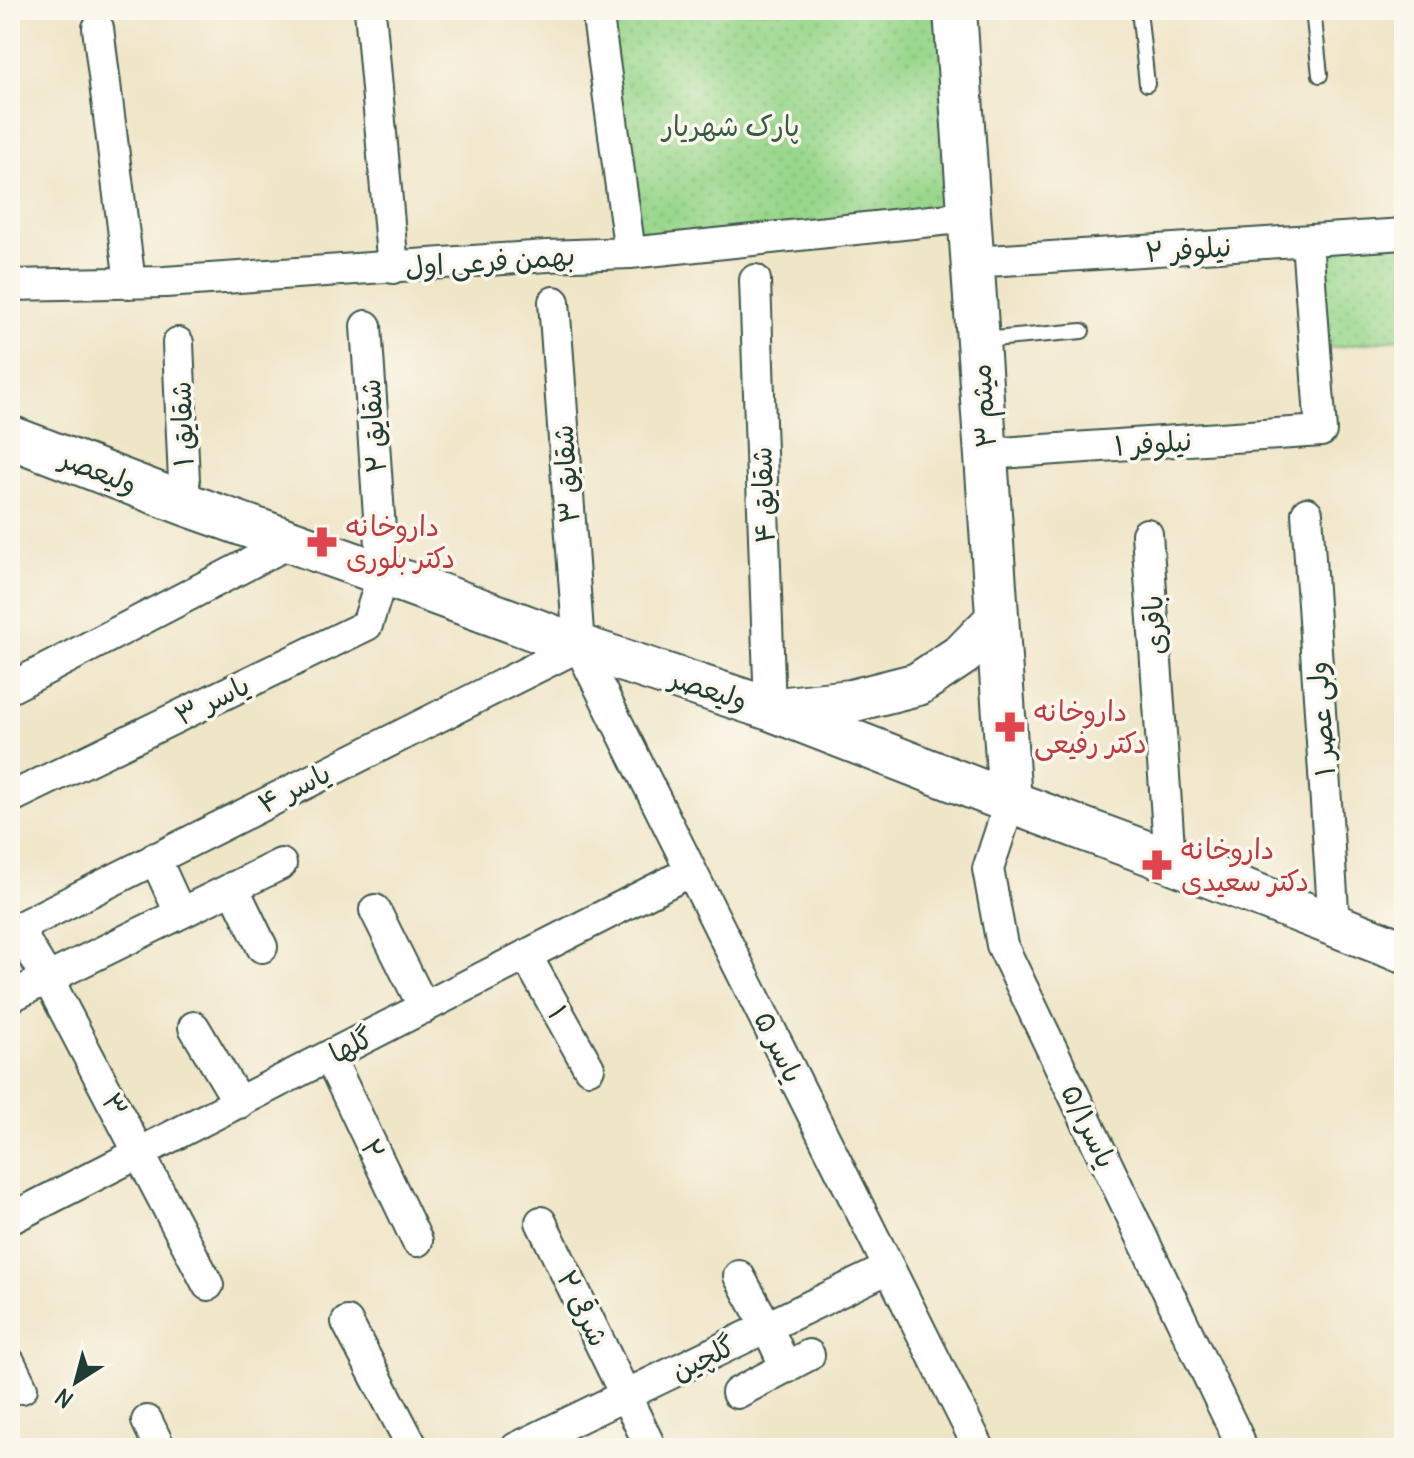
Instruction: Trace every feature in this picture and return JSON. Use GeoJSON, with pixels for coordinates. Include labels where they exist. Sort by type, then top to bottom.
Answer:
{"type":"FeatureCollection","features":[{"type":"Feature","properties":{"kind":"main road","name":"میثم ۳"},"geometry":{"type":"LineString","coordinates":[[955,10],[1010,802]]}},
{"type":"Feature","properties":{"kind":"main road","name":"ولیعصر"},"geometry":{"type":"LineString","coordinates":[[18,447],[579,646],[770,709],[1404,952]]}},
{"type":"Feature","properties":{"kind":"main road"},"geometry":{"type":"LineString","coordinates":[[770,709],[851,701],[918,684],[963,654],[997,619]]}},
{"type":"Feature","properties":{"kind":"street"},"geometry":{"type":"LineString","coordinates":[[370,10],[393,268]]}},
{"type":"Feature","properties":{"kind":"street"},"geometry":{"type":"LineString","coordinates":[[597,10],[630,253]]}},
{"type":"Feature","properties":{"kind":"street"},"geometry":{"type":"LineString","coordinates":[[98,28],[130,283]]}},
{"type":"Feature","properties":{"kind":"street","name":"بهمن فرعی اول"},"geometry":{"type":"LineString","coordinates":[[10,285],[130,283],[630,253],[969,217]]}},
{"type":"Feature","properties":{"kind":"street","name":"نیلوفر ۲"},"geometry":{"type":"LineString","coordinates":[[972,262],[1404,234]]}},
{"type":"Feature","properties":{"kind":"street","name":"نیلوفر ۱"},"geometry":{"type":"LineString","coordinates":[[986,454],[1321,431],[1307,241]]}},
{"type":"Feature","properties":{"kind":"street","name":"شقایق ۴"},"geometry":{"type":"LineString","coordinates":[[755,280],[770,709]]}},
{"type":"Feature","properties":{"kind":"street","name":"شقایق ۳"},"geometry":{"type":"LineString","coordinates":[[554,302],[579,646]]}},
{"type":"Feature","properties":{"kind":"street","name":"شقایق ۲"},"geometry":{"type":"LineString","coordinates":[[366,326],[383,574]]}},
{"type":"Feature","properties":{"kind":"street","name":"شقایق ۱"},"geometry":{"type":"LineString","coordinates":[[178,343],[185,504]]}},
{"type":"Feature","properties":{"kind":"street","name":"ولی عصر ۱"},"geometry":{"type":"LineString","coordinates":[[1307,513],[1334,925]]}},
{"type":"Feature","properties":{"kind":"street","name":"باقری"},"geometry":{"type":"LineString","coordinates":[[1147,534],[1170,861]]}},
{"type":"Feature","properties":{"kind":"street"},"geometry":{"type":"LineString","coordinates":[[10,688],[291,542]]}},
{"type":"Feature","properties":{"kind":"street","name":"یاسر ۳"},"geometry":{"type":"LineString","coordinates":[[10,798],[367,625],[383,574]]}},
{"type":"Feature","properties":{"kind":"street","name":"یاسر ۴"},"geometry":{"type":"LineString","coordinates":[[14,930],[579,646]]}},
{"type":"Feature","properties":{"kind":"street","name":"یاسر ۵"},"geometry":{"type":"LineString","coordinates":[[579,646],[979,1448]]}},
{"type":"Feature","properties":{"kind":"street","name":"یاسر۵/۱"},"geometry":{"type":"LineString","coordinates":[[1010,802],[988,869],[1002,945],[1239,1440]]}},
{"type":"Feature","properties":{"kind":"street"},"geometry":{"type":"LineString","coordinates":[[155,858],[180,913]]}},
{"type":"Feature","properties":{"kind":"street"},"geometry":{"type":"LineString","coordinates":[[10,997],[281,864]]}},
{"type":"Feature","properties":{"kind":"street","name":"گلها"},"geometry":{"type":"LineString","coordinates":[[10,1219],[691,871]]}},
{"type":"Feature","properties":{"kind":"street"},"geometry":{"type":"LineString","coordinates":[[233,887],[262,947]]}},
{"type":"Feature","properties":{"kind":"street"},"geometry":{"type":"LineString","coordinates":[[375,910],[424,1008]]}},
{"type":"Feature","properties":{"kind":"street","name":"۳"},"geometry":{"type":"LineString","coordinates":[[14,930],[48,979],[208,1285]]}},
{"type":"Feature","properties":{"kind":"street","name":"۱"},"geometry":{"type":"LineString","coordinates":[[526,955],[589,1068]]}},
{"type":"Feature","properties":{"kind":"street"},"geometry":{"type":"LineString","coordinates":[[194,1027],[239,1103]]}},
{"type":"Feature","properties":{"kind":"street","name":"۲"},"geometry":{"type":"LineString","coordinates":[[329,1056],[417,1241]]}},
{"type":"Feature","properties":{"kind":"street","name":"۲ شرقی"},"geometry":{"type":"LineString","coordinates":[[541,1222],[651,1448]]}},
{"type":"Feature","properties":{"kind":"street","name":"گلچین"},"geometry":{"type":"LineString","coordinates":[[516,1448],[889,1268]]}},
{"type":"Feature","properties":{"kind":"street"},"geometry":{"type":"LineString","coordinates":[[737,1393],[797,1362],[767,1327],[739,1276]]}},
{"type":"Feature","properties":{"kind":"street"},"geometry":{"type":"LineString","coordinates":[[347,1322],[413,1448]]}},
{"type":"Feature","properties":{"kind":"lane"},"geometry":{"type":"LineString","coordinates":[[1139,10],[1147,84]]}},
{"type":"Feature","properties":{"kind":"lane"},"geometry":{"type":"LineString","coordinates":[[1313,10],[1320,75]]}},
{"type":"Feature","properties":{"kind":"lane"},"geometry":{"type":"LineString","coordinates":[[978,340],[1082,331]]}},
{"type":"Feature","properties":{"kind":"green space","name":"پارک شهریار"},"geometry":{"type":"Polygon","coordinates":[[[597,10],[955,10],[969,217],[630,253],[597,10]]]}},
{"type":"Feature","properties":{"kind":"green space"},"geometry":{"type":"Polygon","coordinates":[[[1404,234],[1404,338],[1315,350],[1307,241],[1404,234]]]}},
{"type":"Feature","properties":{"kind":"place","name":"داروخانه دکتر بلوری"},"geometry":{"type":"Point","coordinates":[322,542]}},
{"type":"Feature","properties":{"kind":"place","name":"داروخانه دکتر رفیعی"},"geometry":{"type":"Point","coordinates":[1010,727]}},
{"type":"Feature","properties":{"kind":"place","name":"داروخانه دکتر سعیدی"},"geometry":{"type":"Point","coordinates":[1157,865]}}]}
